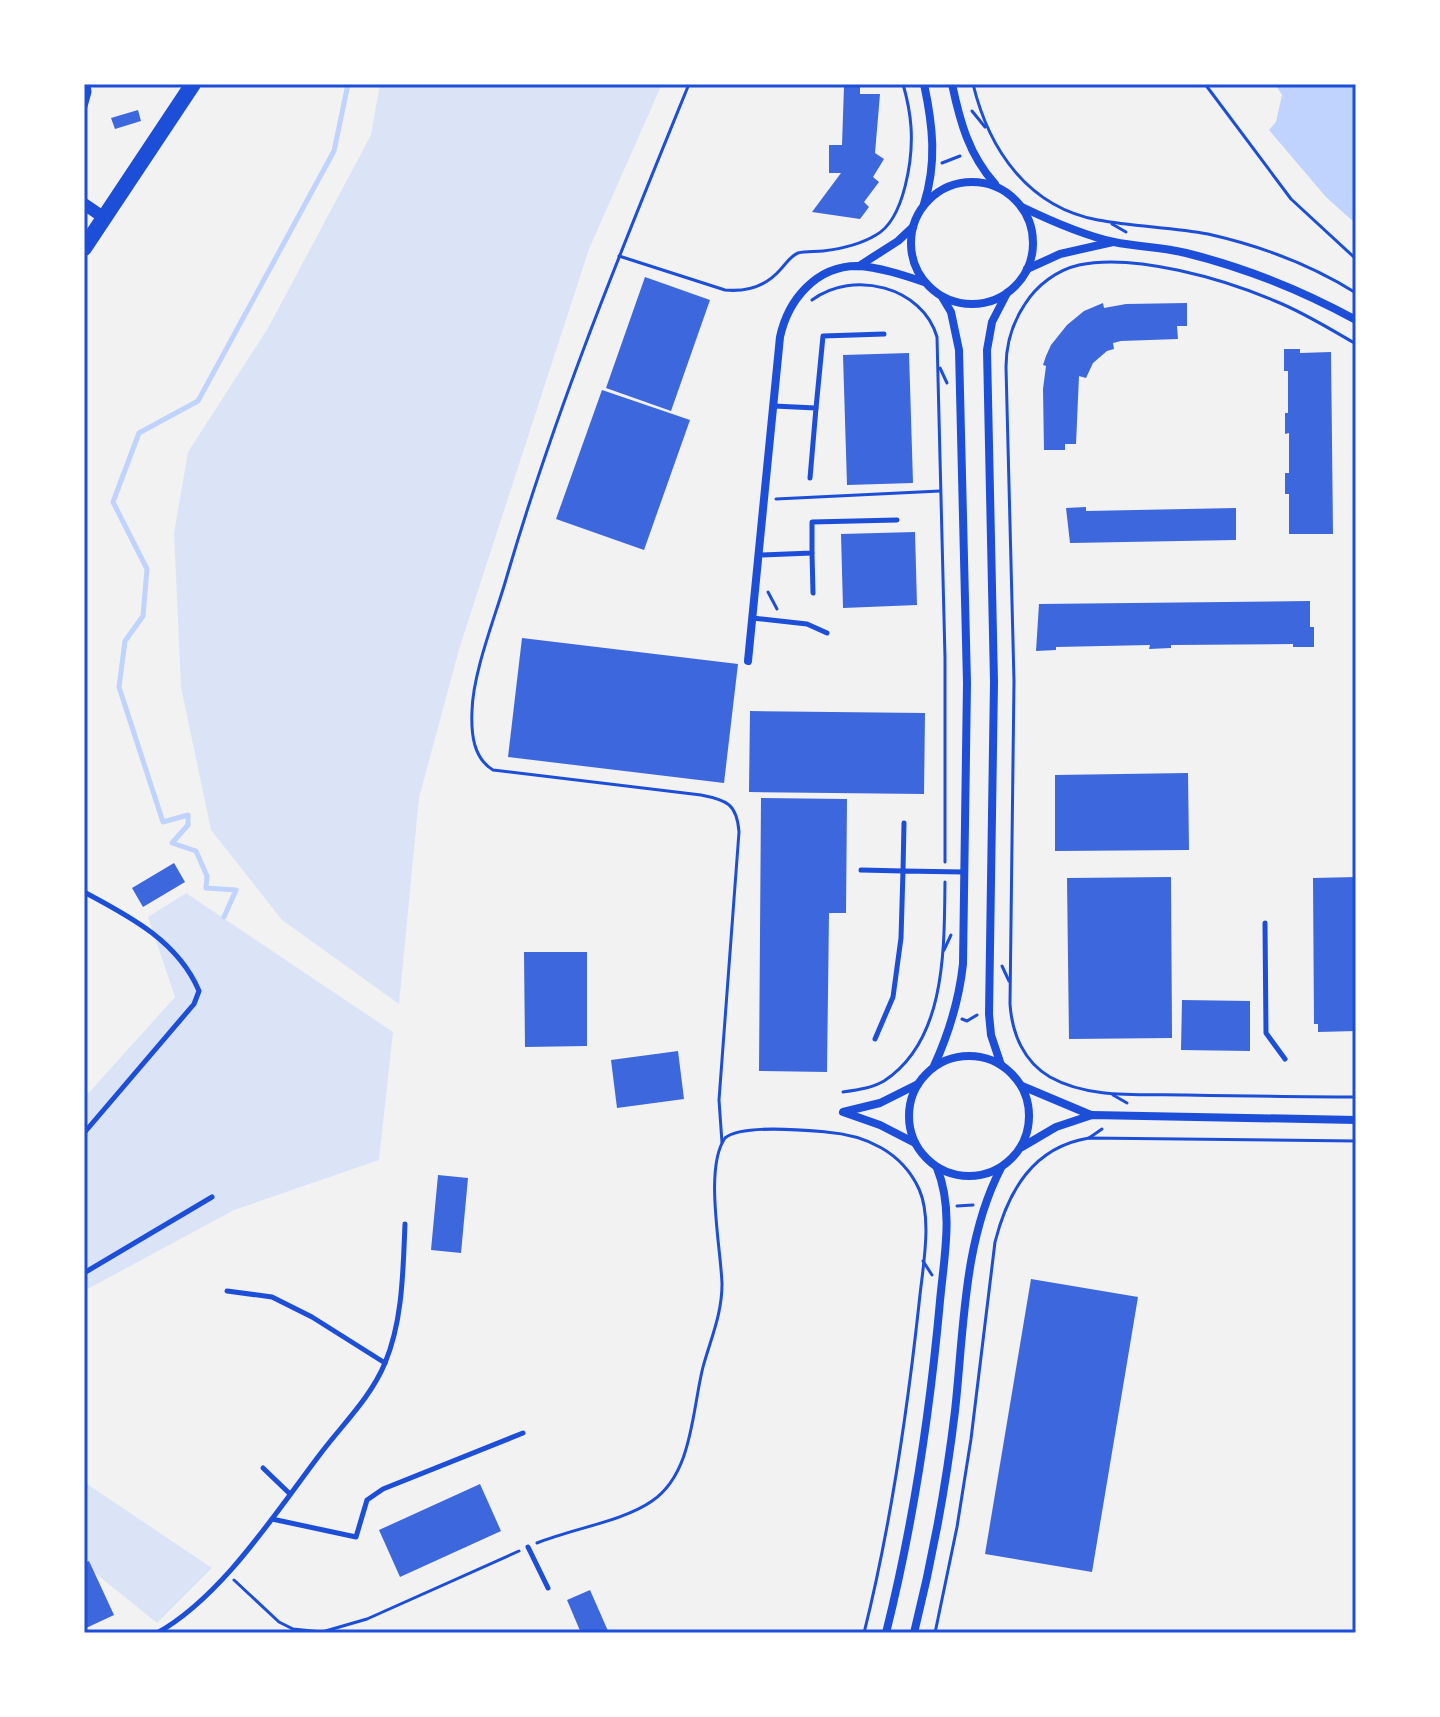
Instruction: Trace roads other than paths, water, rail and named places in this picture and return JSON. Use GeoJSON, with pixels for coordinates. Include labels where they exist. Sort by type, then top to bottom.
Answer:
{"type":"FeatureCollection","features":[{"type":"Feature","properties":{"kind":"main road"},"geometry":{"type":"LineString","coordinates":[[84,248],[193,84]]}},
{"type":"Feature","properties":{"kind":"street"},"geometry":{"type":"LineString","coordinates":[[915,1143],[880,1125],[843,1112],[889,1100],[918,1084],[934,1066],[953,1017],[963,964],[967,683],[961,415],[957,336],[951,312],[942,297],[924,282],[911,248],[914,226],[924,205],[933,163],[932,126],[924,84]]}},
{"type":"Feature","properties":{"kind":"street"},"geometry":{"type":"LineString","coordinates":[[952,84],[971,151],[984,172],[1022,206],[1058,224],[1114,242],[1167,248],[1232,265],[1313,297],[1356,320]]}},
{"type":"Feature","properties":{"kind":"street"},"geometry":{"type":"LineString","coordinates":[[924,205],[952,186],[975,182],[998,187]]}},
{"type":"Feature","properties":{"kind":"street"},"geometry":{"type":"LineString","coordinates":[[84,204],[103,217]]}},
{"type":"Feature","properties":{"kind":"street"},"geometry":{"type":"LineString","coordinates":[[1022,206],[1032,244],[1027,269]]}},
{"type":"Feature","properties":{"kind":"street"},"geometry":{"type":"LineString","coordinates":[[748,661],[783,323],[793,303],[818,278],[836,270],[858,266],[898,241],[914,226]]}},
{"type":"Feature","properties":{"kind":"street"},"geometry":{"type":"LineString","coordinates":[[1001,1065],[991,1035],[989,1014],[994,682],[989,333],[1007,293],[1027,269],[1060,254],[1114,242]]}},
{"type":"Feature","properties":{"kind":"street"},"geometry":{"type":"LineString","coordinates":[[858,266],[924,282]]}},
{"type":"Feature","properties":{"kind":"street"},"geometry":{"type":"LineString","coordinates":[[942,297],[965,304],[978,304],[1007,293]]}},
{"type":"Feature","properties":{"kind":"street"},"geometry":{"type":"LineString","coordinates":[[934,1066],[947,1060],[975,1056],[1001,1065],[1022,1085],[1092,1115]]}},
{"type":"Feature","properties":{"kind":"street"},"geometry":{"type":"LineString","coordinates":[[886,1633],[921,1457],[938,1328],[947,1208],[943,1182],[937,1168],[922,1154],[911,1132],[909,1107],[918,1084]]}},
{"type":"Feature","properties":{"kind":"street"},"geometry":{"type":"LineString","coordinates":[[1021,1147],[1030,1111],[1022,1085]]}},
{"type":"Feature","properties":{"kind":"street"},"geometry":{"type":"LineString","coordinates":[[914,1633],[938,1517],[954,1416],[972,1254],[983,1208],[1001,1168],[1021,1147],[1056,1127],[1092,1115],[1356,1120]]}},
{"type":"Feature","properties":{"kind":"street"},"geometry":{"type":"LineString","coordinates":[[937,1168],[964,1176],[977,1176],[1001,1168]]}},
{"type":"Feature","properties":{"kind":"lane"},"geometry":{"type":"LineString","coordinates":[[84,110],[88,84]]}},
{"type":"Feature","properties":{"kind":"lane"},"geometry":{"type":"LineString","coordinates":[[810,478],[823,336],[884,334]]}},
{"type":"Feature","properties":{"kind":"lane"},"geometry":{"type":"LineString","coordinates":[[773,406],[816,408]]}},
{"type":"Feature","properties":{"kind":"lane"},"geometry":{"type":"LineString","coordinates":[[813,593],[812,522],[897,520]]}},
{"type":"Feature","properties":{"kind":"lane"},"geometry":{"type":"LineString","coordinates":[[759,555],[812,553]]}},
{"type":"Feature","properties":{"kind":"lane"},"geometry":{"type":"LineString","coordinates":[[752,618],[807,624],[827,633]]}},
{"type":"Feature","properties":{"kind":"lane"},"geometry":{"type":"LineString","coordinates":[[875,1039],[893,997],[901,938],[904,823]]}},
{"type":"Feature","properties":{"kind":"lane"},"geometry":{"type":"LineString","coordinates":[[861,870],[965,872]]}},
{"type":"Feature","properties":{"kind":"lane"},"geometry":{"type":"LineString","coordinates":[[84,892],[125,914],[172,948],[192,974],[199,991],[194,1004],[84,1133]]}},
{"type":"Feature","properties":{"kind":"lane"},"geometry":{"type":"LineString","coordinates":[[1265,923],[1266,1033],[1285,1059]]}},
{"type":"Feature","properties":{"kind":"lane"},"geometry":{"type":"LineString","coordinates":[[84,1273],[212,1197]]}},
{"type":"Feature","properties":{"kind":"lane"},"geometry":{"type":"LineString","coordinates":[[157,1633],[229,1574],[363,1401],[385,1363],[400,1303],[405,1224]]}},
{"type":"Feature","properties":{"kind":"lane"},"geometry":{"type":"LineString","coordinates":[[227,1291],[272,1297],[312,1317],[385,1363]]}},
{"type":"Feature","properties":{"kind":"lane"},"geometry":{"type":"LineString","coordinates":[[271,1519],[356,1537],[367,1500],[383,1489],[523,1433]]}},
{"type":"Feature","properties":{"kind":"lane"},"geometry":{"type":"LineString","coordinates":[[263,1468],[290,1494]]}},
{"type":"Feature","properties":{"kind":"lane"},"geometry":{"type":"LineString","coordinates":[[528,1547],[548,1588]]}},
{"type":"Feature","properties":{"kind":"water"},"geometry":{"type":"Polygon","coordinates":[[[1275,84],[1356,84],[1356,224],[1326,197],[1269,130],[1276,122],[1282,95],[1275,84]]]}},
{"type":"Feature","properties":{"kind":"waterway"},"geometry":{"type":"LineString","coordinates":[[224,917],[236,890],[206,888],[207,876],[196,851],[172,843],[188,825],[188,815],[163,822],[119,687],[125,641],[143,616],[147,569],[113,502],[139,433],[198,401],[334,151],[348,84]]}}]}
